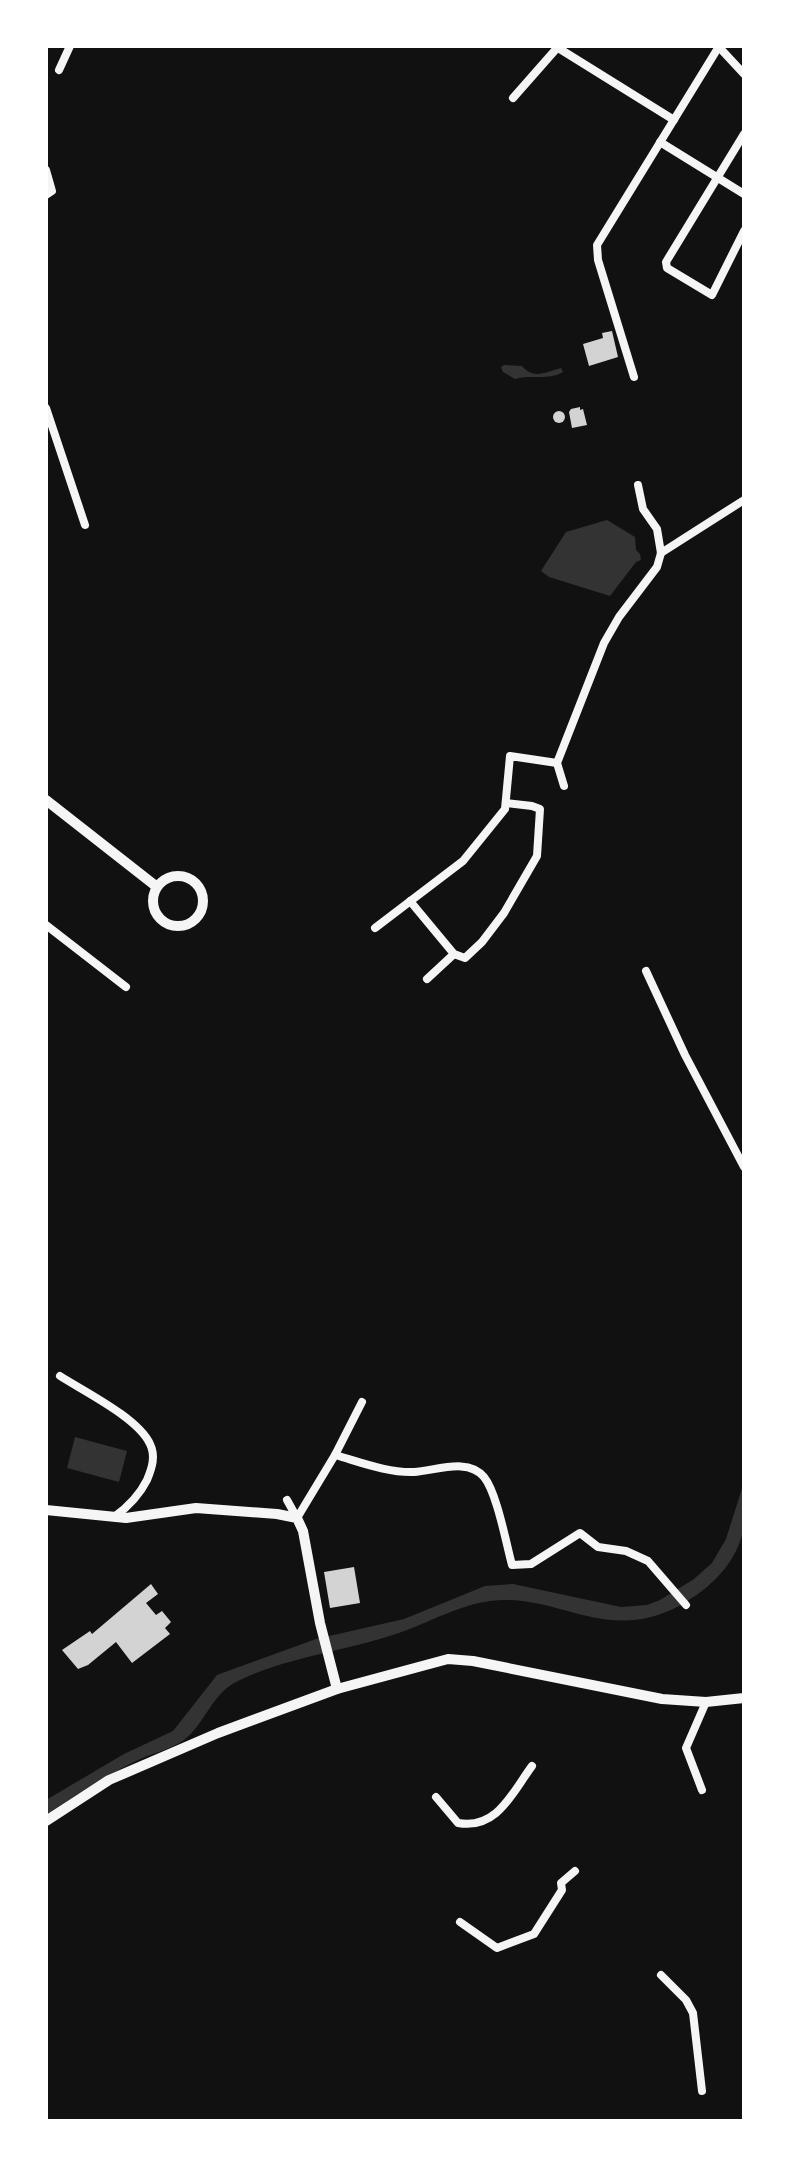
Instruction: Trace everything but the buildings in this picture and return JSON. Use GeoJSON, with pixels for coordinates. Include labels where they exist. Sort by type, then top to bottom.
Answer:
{"type":"FeatureCollection","features":[{"type":"Feature","properties":{"kind":"street"},"geometry":{"type":"LineString","coordinates":[[59,70],[70,46]]}},
{"type":"Feature","properties":{"kind":"street"},"geometry":{"type":"LineString","coordinates":[[513,98],[556,47],[674,120]]}},
{"type":"Feature","properties":{"kind":"street"},"geometry":{"type":"LineString","coordinates":[[634,377],[598,260],[597,245],[718,47],[744,74]]}},
{"type":"Feature","properties":{"kind":"street"},"geometry":{"type":"LineString","coordinates":[[744,134],[666,262],[667,268],[712,295],[744,231]]}},
{"type":"Feature","properties":{"kind":"street"},"geometry":{"type":"LineString","coordinates":[[660,142],[744,194]]}},
{"type":"Feature","properties":{"kind":"street"},"geometry":{"type":"LineString","coordinates":[[46,170],[52,191],[46,195]]}},
{"type":"Feature","properties":{"kind":"street"},"geometry":{"type":"LineString","coordinates":[[46,408],[85,525]]}},
{"type":"Feature","properties":{"kind":"street"},"geometry":{"type":"LineString","coordinates":[[564,786],[557,763],[604,643],[619,617],[657,567],[661,553],[657,529],[643,509],[638,485]]}},
{"type":"Feature","properties":{"kind":"street"},"geometry":{"type":"LineString","coordinates":[[661,553],[744,500]]}},
{"type":"Feature","properties":{"kind":"street"},"geometry":{"type":"LineString","coordinates":[[375,928],[463,861],[505,809],[510,756],[557,763]]}},
{"type":"Feature","properties":{"kind":"street"},"geometry":{"type":"LineString","coordinates":[[46,800],[157,887]]}},
{"type":"Feature","properties":{"kind":"street"},"geometry":{"type":"LineString","coordinates":[[410,901],[454,954],[465,958],[482,942],[504,913],[537,856],[540,809],[506,803]]}},
{"type":"Feature","properties":{"kind":"street"},"geometry":{"type":"LineString","coordinates":[[177,876],[200,886],[203,896],[199,915],[181,927],[161,921],[153,907],[152,898],[157,887],[168,878],[177,876]]}},
{"type":"Feature","properties":{"kind":"street"},"geometry":{"type":"LineString","coordinates":[[46,925],[126,987]]}},
{"type":"Feature","properties":{"kind":"street"},"geometry":{"type":"LineString","coordinates":[[427,979],[454,954]]}},
{"type":"Feature","properties":{"kind":"street"},"geometry":{"type":"LineString","coordinates":[[646,971],[685,1055],[744,1167]]}},
{"type":"Feature","properties":{"kind":"street"},"geometry":{"type":"LineString","coordinates":[[60,1376],[138,1427],[150,1444],[154,1458],[142,1490],[113,1517]]}},
{"type":"Feature","properties":{"kind":"street"},"geometry":{"type":"LineString","coordinates":[[297,1518],[362,1402]]}},
{"type":"Feature","properties":{"kind":"street"},"geometry":{"type":"LineString","coordinates":[[335,1455],[412,1472],[446,1467],[474,1469],[490,1486],[512,1565],[531,1564],[580,1533],[598,1547],[626,1551],[648,1561],[686,1605]]}},
{"type":"Feature","properties":{"kind":"street"},"geometry":{"type":"LineString","coordinates":[[287,1500],[303,1531],[337,1689]]}},
{"type":"Feature","properties":{"kind":"street"},"geometry":{"type":"LineString","coordinates":[[46,1510],[113,1517],[163,1514],[196,1508],[297,1518]]}},
{"type":"Feature","properties":{"kind":"street"},"geometry":{"type":"LineString","coordinates":[[46,1821],[109,1780],[218,1733],[337,1689],[448,1659],[473,1661],[662,1699],[706,1702],[744,1698]]}},
{"type":"Feature","properties":{"kind":"street"},"geometry":{"type":"LineString","coordinates":[[702,1790],[686,1748],[706,1702]]}},
{"type":"Feature","properties":{"kind":"street"},"geometry":{"type":"LineString","coordinates":[[436,1797],[458,1823],[479,1823],[493,1818],[532,1766]]}},
{"type":"Feature","properties":{"kind":"street"},"geometry":{"type":"LineString","coordinates":[[460,1922],[497,1948],[534,1934],[562,1890],[561,1883],[575,1871]]}},
{"type":"Feature","properties":{"kind":"street"},"geometry":{"type":"LineString","coordinates":[[661,1975],[686,2000],[693,2013],[702,2091]]}},
{"type":"Feature","properties":{"kind":"shaded area"},"geometry":{"type":"Polygon","coordinates":[[[522,366],[535,374],[561,368],[563,372],[515,379],[503,372],[501,367],[522,366]]]}},
{"type":"Feature","properties":{"kind":"shaded area"},"geometry":{"type":"Polygon","coordinates":[[[607,520],[635,537],[641,560],[636,562],[610,596],[549,577],[541,571],[566,532],[607,520]]]}},
{"type":"Feature","properties":{"kind":"shaded area"},"geometry":{"type":"Polygon","coordinates":[[[75,1437],[127,1451],[119,1482],[67,1468],[75,1437]]]}},
{"type":"Feature","properties":{"kind":"shaded area"},"geometry":{"type":"Polygon","coordinates":[[[744,1482],[744,1524],[737,1550],[712,1582],[679,1606],[653,1617],[628,1620],[582,1615],[538,1603],[490,1601],[455,1610],[379,1639],[275,1666],[227,1688],[184,1740],[111,1774],[46,1815],[46,1800],[124,1754],[173,1731],[217,1675],[316,1639],[404,1619],[485,1586],[513,1584],[621,1607],[647,1605],[660,1600],[694,1579],[712,1563],[726,1539],[744,1482]]]}}]}
